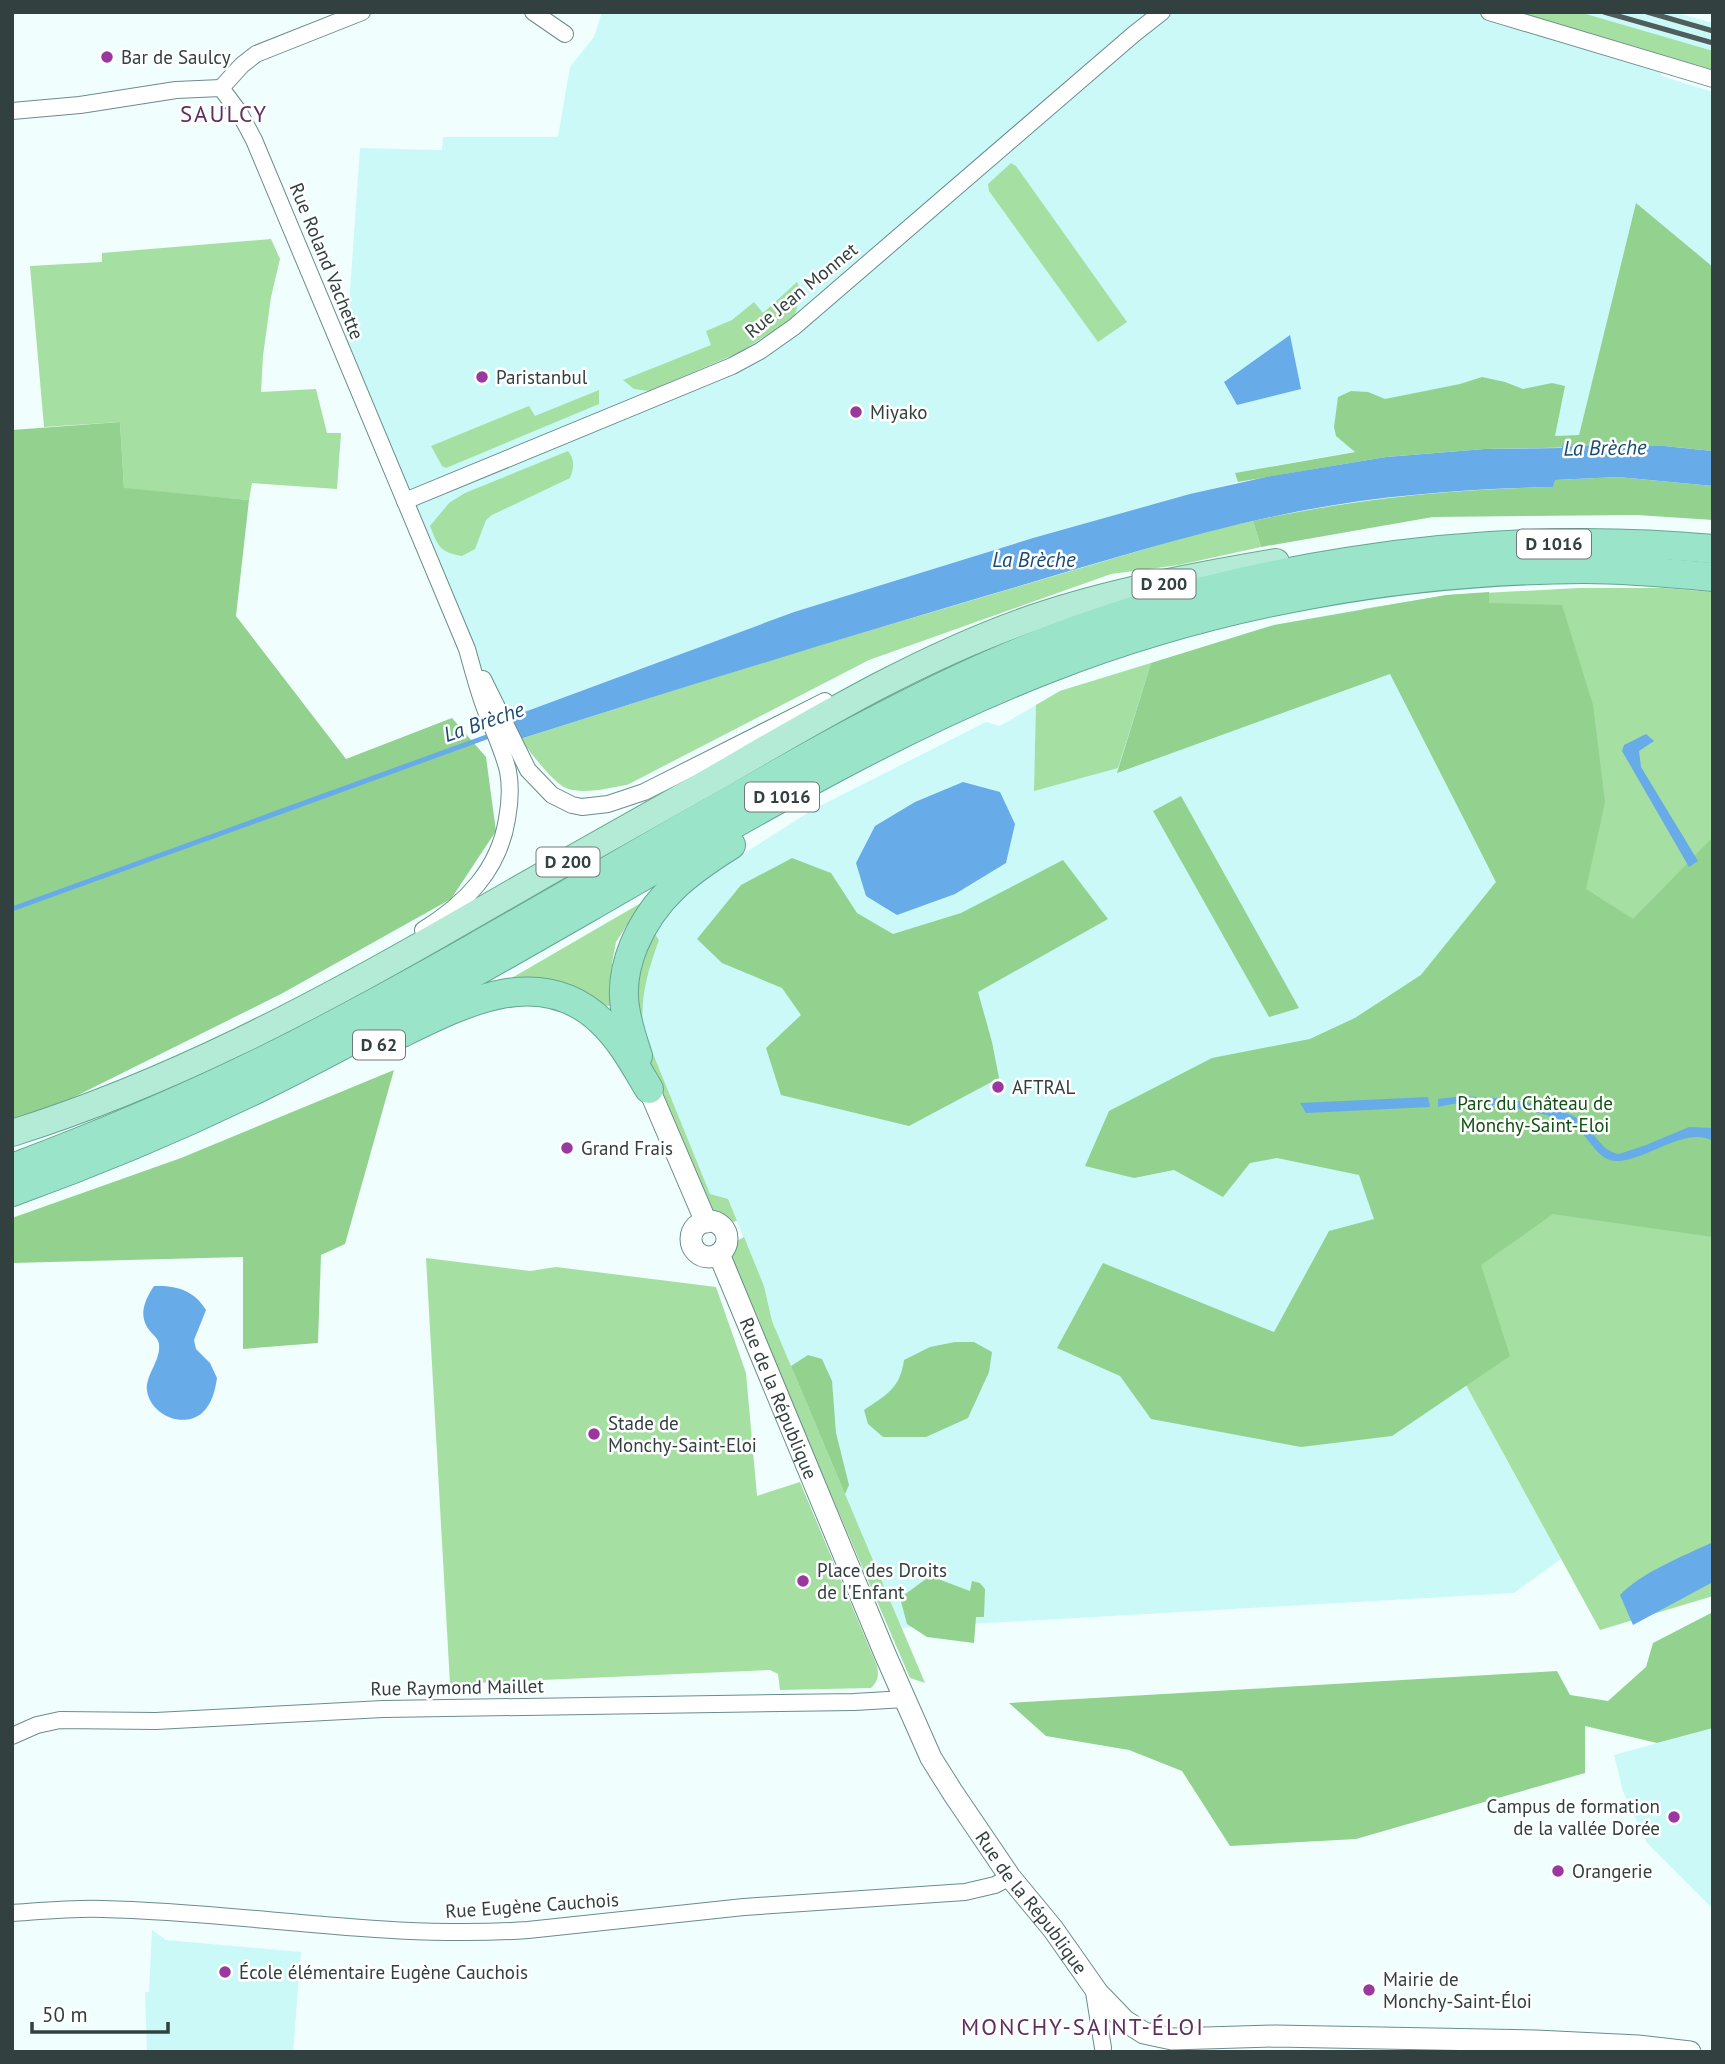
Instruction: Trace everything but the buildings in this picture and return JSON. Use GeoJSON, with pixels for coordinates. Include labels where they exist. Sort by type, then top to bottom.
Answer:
{"type":"FeatureCollection","features":[{"type":"Feature","properties":{"kind":"highway","name":"D 1016"},"geometry":{"type":"LineString","coordinates":[[12,1168],[185,1097],[323,1030],[906,703],[1000,660],[1099,623],[1194,594],[1300,570],[1454,549],[1555,544],[1642,544],[1713,549]]}},
{"type":"Feature","properties":{"kind":"highway","name":"D 1016"},"geometry":{"type":"LineString","coordinates":[[12,1192],[197,1117],[348,1043],[822,775],[988,693],[1086,654],[1155,632],[1264,604],[1442,576],[1607,570],[1713,577]]}},
{"type":"Feature","properties":{"kind":"highway","name":"D 62"},"geometry":{"type":"LineString","coordinates":[[649,1089],[628,1022],[624,985],[636,940],[651,911],[662,897],[722,851],[988,693]]}},
{"type":"Feature","properties":{"kind":"highway","name":"D 62"},"geometry":{"type":"LineString","coordinates":[[79,1167],[288,1087],[469,1002],[503,993],[547,992],[582,1006],[612,1033],[649,1089]]}},
{"type":"Feature","properties":{"kind":"main road","name":"D 200"},"geometry":{"type":"LineString","coordinates":[[12,1133],[93,1105],[269,1027],[395,959],[862,695],[1030,619],[1125,592],[1275,562],[1320,557],[1396,556]]}},
{"type":"Feature","properties":{"kind":"street"},"geometry":{"type":"LineString","coordinates":[[12,111],[80,105],[176,90],[221,88],[256,54],[362,12]]}},
{"type":"Feature","properties":{"kind":"street"},"geometry":{"type":"LineString","coordinates":[[533,12],[565,34]]}},
{"type":"Feature","properties":{"kind":"street","name":"Rue Jean Monnet"},"geometry":{"type":"LineString","coordinates":[[405,500],[719,372],[770,345],[1162,12]]}},
{"type":"Feature","properties":{"kind":"street"},"geometry":{"type":"LineString","coordinates":[[1489,12],[1713,79]]}},
{"type":"Feature","properties":{"kind":"street","name":"Rue Roland Vachette"},"geometry":{"type":"LineString","coordinates":[[221,88],[239,112],[254,140],[510,752]]}},
{"type":"Feature","properties":{"kind":"street"},"geometry":{"type":"LineString","coordinates":[[510,752],[552,795],[572,805],[600,806],[644,792],[853,687],[895,670],[941,657]]}},
{"type":"Feature","properties":{"kind":"street"},"geometry":{"type":"LineString","coordinates":[[218,1051],[423,930],[471,893],[493,862],[507,823],[510,752]]}},
{"type":"Feature","properties":{"kind":"street","name":"Rue de la République"},"geometry":{"type":"LineString","coordinates":[[649,1089],[706,1222],[696,1227],[693,1232],[694,1248],[703,1256],[719,1254],[920,1736],[938,1769],[1010,1877],[1053,1929],[1093,1986],[1125,2021],[1144,2033],[1172,2039],[1275,2036],[1536,2041],[1638,2046],[1690,2052]]}},
{"type":"Feature","properties":{"kind":"street","name":"Rue Raymond Maillet"},"geometry":{"type":"LineString","coordinates":[[12,1736],[37,1725],[60,1720],[156,1721],[383,1709],[905,1699]]}},
{"type":"Feature","properties":{"kind":"street","name":"Rue Eugène Cauchois"},"geometry":{"type":"LineString","coordinates":[[12,1913],[103,1909],[411,1932],[502,1932],[744,1907],[965,1892],[995,1885],[1010,1877]]}},
{"type":"Feature","properties":{"kind":"street"},"geometry":{"type":"LineString","coordinates":[[1093,1986],[1103,2050]]}},
{"type":"Feature","properties":{"kind":"street"},"geometry":{"type":"LineString","coordinates":[[1103,2050],[1110,2032],[1125,2021]]}},
{"type":"Feature","properties":{"kind":"shaded area"},"geometry":{"type":"Polygon","coordinates":[[[602,12],[1673,12],[1713,23],[1713,58],[1665,47],[1661,76],[1713,92],[1713,267],[1636,203],[1579,435],[1395,444],[1236,473],[1238,482],[1033,538],[794,612],[504,720],[467,649],[343,356],[360,148],[442,150],[443,137],[558,137],[570,67],[594,37],[602,12]]]}},
{"type":"Feature","properties":{"kind":"shaded area","name":"AFTRAL"},"geometry":{"type":"Polygon","coordinates":[[[1363,609],[1496,882],[1421,975],[1355,1018],[1310,1039],[1409,1281],[1561,1559],[1514,1593],[902,1628],[772,1321],[764,1286],[728,1200],[710,1195],[643,1029],[641,1010],[646,975],[659,940],[653,931],[686,894],[718,870],[812,810],[986,722],[1000,726],[1060,691],[1274,625],[1363,609]]]}},
{"type":"Feature","properties":{"kind":"shaded area","name":"Campus de formation de la vallée Dorée"},"geometry":{"type":"Polygon","coordinates":[[[1713,1728],[1713,1909],[1647,1843],[1623,1791],[1614,1755],[1713,1728]]]}},
{"type":"Feature","properties":{"kind":"shaded area","name":"École élémentaire Eugène Cauchois"},"geometry":{"type":"Polygon","coordinates":[[[152,1930],[166,1940],[301,1952],[293,2052],[147,2052],[145,1992],[149,1992],[152,1930]]]}},
{"type":"Feature","properties":{"kind":"green space"},"geometry":{"type":"Polygon","coordinates":[[[1517,12],[1579,12],[1713,51],[1713,70],[1517,12]]]}},
{"type":"Feature","properties":{"kind":"green space"},"geometry":{"type":"Polygon","coordinates":[[[1011,163],[1016,166],[1127,322],[1098,342],[989,191],[988,184],[1011,163]]]}},
{"type":"Feature","properties":{"kind":"green space"},"geometry":{"type":"Polygon","coordinates":[[[1636,203],[1713,267],[1713,451],[1664,446],[1485,449],[1386,457],[1238,482],[1235,473],[1355,452],[1336,436],[1334,427],[1338,397],[1351,391],[1368,392],[1385,399],[1482,377],[1523,389],[1552,383],[1565,386],[1555,436],[1579,435],[1636,203]]]}},
{"type":"Feature","properties":{"kind":"green space"},"geometry":{"type":"Polygon","coordinates":[[[271,239],[280,259],[271,297],[261,392],[316,389],[327,433],[341,433],[337,489],[252,483],[249,500],[124,489],[120,422],[44,427],[30,266],[102,262],[102,253],[271,239]]]}},
{"type":"Feature","properties":{"kind":"green space"},"geometry":{"type":"Polygon","coordinates":[[[797,282],[801,292],[795,315],[740,352],[649,391],[634,389],[623,380],[711,345],[706,331],[732,320],[754,302],[763,313],[797,282]]]}},
{"type":"Feature","properties":{"kind":"green space"},"geometry":{"type":"Polygon","coordinates":[[[599,390],[599,404],[446,468],[442,466],[431,446],[529,406],[535,416],[599,390]]]}},
{"type":"Feature","properties":{"kind":"green space"},"geometry":{"type":"Polygon","coordinates":[[[120,422],[124,488],[249,500],[236,616],[346,759],[452,718],[486,757],[496,831],[451,899],[281,994],[12,1128],[12,430],[120,422]]]}},
{"type":"Feature","properties":{"kind":"green space"},"geometry":{"type":"Polygon","coordinates":[[[568,451],[573,464],[570,478],[492,515],[486,520],[475,549],[462,556],[444,550],[438,543],[430,526],[449,503],[465,493],[568,451]]]}},
{"type":"Feature","properties":{"kind":"green space"},"geometry":{"type":"Polygon","coordinates":[[[1618,477],[1713,486],[1713,520],[1637,515],[1433,517],[1261,547],[1253,521],[1402,496],[1553,487],[1554,480],[1618,477]]]}},
{"type":"Feature","properties":{"kind":"green space"},"geometry":{"type":"Polygon","coordinates":[[[1253,521],[1261,547],[1179,565],[1111,574],[869,660],[627,785],[588,791],[566,788],[548,773],[520,739],[780,657],[1203,532],[1253,521]]]}},
{"type":"Feature","properties":{"kind":"green space","name":"Parc du Château de Monchy-Saint-Eloi"},"geometry":{"type":"Polygon","coordinates":[[[1579,588],[1663,588],[1713,592],[1713,1596],[1600,1630],[1409,1281],[1310,1039],[1355,1018],[1421,975],[1496,882],[1363,609],[1447,595],[1579,588]]]}},
{"type":"Feature","properties":{"kind":"green space","name":"Parc du Château de Monchy-Saint-Eloi"},"geometry":{"type":"Polygon","coordinates":[[[1489,592],[1489,603],[1562,605],[1593,705],[1605,802],[1586,889],[1633,919],[1713,837],[1713,1237],[1553,1214],[1481,1265],[1510,1356],[1392,1436],[1301,1447],[1151,1419],[1120,1376],[1057,1348],[1103,1263],[1274,1332],[1329,1231],[1374,1219],[1359,1175],[1277,1158],[1250,1163],[1223,1197],[1174,1170],[1134,1178],[1085,1166],[1109,1111],[1212,1058],[1310,1039],[1355,1018],[1421,975],[1496,882],[1390,674],[1117,773],[1151,663],[1274,625],[1447,595],[1489,592]]]}},
{"type":"Feature","properties":{"kind":"green space"},"geometry":{"type":"Polygon","coordinates":[[[1151,663],[1118,768],[1034,791],[1036,705],[1060,691],[1151,663]]]}},
{"type":"Feature","properties":{"kind":"green space"},"geometry":{"type":"Polygon","coordinates":[[[1181,796],[1299,1008],[1269,1017],[1153,811],[1181,796]]]}},
{"type":"Feature","properties":{"kind":"green space"},"geometry":{"type":"Polygon","coordinates":[[[792,858],[831,873],[857,913],[893,934],[961,913],[1063,860],[1108,919],[978,992],[999,1078],[909,1126],[781,1095],[766,1048],[801,1015],[782,988],[722,963],[697,939],[741,885],[792,858]]]}},
{"type":"Feature","properties":{"kind":"green space"},"geometry":{"type":"Polygon","coordinates":[[[641,903],[616,942],[612,963],[611,1006],[598,1005],[539,983],[510,979],[641,903]]]}},
{"type":"Feature","properties":{"kind":"green space"},"geometry":{"type":"Polygon","coordinates":[[[653,931],[659,940],[646,984],[643,1029],[710,1194],[728,1199],[737,1221],[727,1223],[715,1219],[635,1027],[634,987],[653,931]]]}},
{"type":"Feature","properties":{"kind":"green space"},"geometry":{"type":"Polygon","coordinates":[[[394,1070],[345,1244],[321,1255],[318,1343],[243,1349],[243,1257],[12,1263],[12,1218],[181,1158],[394,1070]]]}},
{"type":"Feature","properties":{"kind":"green space"},"geometry":{"type":"Polygon","coordinates":[[[744,1237],[764,1286],[772,1321],[925,1683],[910,1678],[728,1255],[733,1243],[744,1237]]]}},
{"type":"Feature","properties":{"kind":"green space","name":"Stade de Monchy-Saint-Eloi"},"geometry":{"type":"Polygon","coordinates":[[[426,1258],[530,1271],[556,1267],[716,1287],[746,1373],[757,1496],[800,1482],[877,1666],[877,1678],[873,1686],[780,1690],[778,1674],[770,1670],[450,1684],[426,1258]]]}},
{"type":"Feature","properties":{"kind":"green space"},"geometry":{"type":"Polygon","coordinates":[[[955,1342],[974,1342],[992,1352],[989,1372],[968,1418],[926,1437],[883,1437],[868,1424],[864,1410],[895,1385],[904,1360],[930,1347],[955,1342]]]}},
{"type":"Feature","properties":{"kind":"green space"},"geometry":{"type":"Polygon","coordinates":[[[808,1355],[822,1359],[832,1381],[836,1433],[849,1485],[845,1494],[791,1366],[808,1355]]]}},
{"type":"Feature","properties":{"kind":"green space"},"geometry":{"type":"Polygon","coordinates":[[[930,1576],[970,1591],[972,1581],[980,1583],[985,1589],[984,1617],[976,1617],[974,1643],[927,1637],[907,1624],[900,1598],[930,1576]]]}},
{"type":"Feature","properties":{"kind":"green space"},"geometry":{"type":"Polygon","coordinates":[[[1713,1612],[1713,1728],[1657,1743],[1585,1726],[1585,1773],[1356,1839],[1230,1846],[1182,1771],[1129,1750],[1046,1736],[1009,1703],[1557,1671],[1570,1695],[1608,1701],[1646,1667],[1653,1643],[1713,1612]]]}},
{"type":"Feature","properties":{"kind":"water"},"geometry":{"type":"Polygon","coordinates":[[[1290,335],[1301,389],[1237,405],[1224,382],[1290,335]]]}},
{"type":"Feature","properties":{"kind":"water","name":"La Brèche"},"geometry":{"type":"Polygon","coordinates":[[[1562,446],[1664,446],[1713,451],[1713,486],[1618,477],[1555,480],[1553,487],[1414,495],[1311,509],[1239,524],[1128,554],[808,649],[520,739],[511,717],[794,612],[1033,538],[1190,494],[1266,477],[1386,457],[1562,446]]]}},
{"type":"Feature","properties":{"kind":"water"},"geometry":{"type":"Polygon","coordinates":[[[1646,734],[1654,741],[1639,751],[1641,767],[1698,861],[1689,867],[1622,751],[1624,745],[1646,734]]]}},
{"type":"Feature","properties":{"kind":"water"},"geometry":{"type":"Polygon","coordinates":[[[963,782],[1000,792],[1015,824],[1006,863],[955,894],[897,915],[866,896],[856,863],[875,826],[915,802],[963,782]]]}},
{"type":"Feature","properties":{"kind":"water"},"geometry":{"type":"Polygon","coordinates":[[[1464,1096],[1521,1101],[1550,1107],[1581,1121],[1606,1148],[1619,1154],[1689,1127],[1713,1128],[1713,1141],[1702,1137],[1690,1138],[1626,1160],[1609,1160],[1575,1127],[1552,1117],[1521,1109],[1477,1103],[1438,1107],[1438,1099],[1464,1096]]]}},
{"type":"Feature","properties":{"kind":"water"},"geometry":{"type":"Polygon","coordinates":[[[1428,1097],[1430,1107],[1306,1113],[1300,1103],[1428,1097]]]}},
{"type":"Feature","properties":{"kind":"water"},"geometry":{"type":"Polygon","coordinates":[[[154,1286],[184,1290],[196,1298],[206,1310],[194,1340],[196,1349],[210,1363],[217,1378],[208,1406],[194,1418],[177,1419],[161,1413],[147,1391],[148,1379],[159,1350],[158,1340],[146,1325],[143,1314],[147,1297],[154,1286]]]}},
{"type":"Feature","properties":{"kind":"water"},"geometry":{"type":"Polygon","coordinates":[[[1713,1542],[1713,1582],[1633,1625],[1620,1595],[1651,1572],[1713,1542]]]}},
{"type":"Feature","properties":{"kind":"waterway","name":"La Brèche"},"geometry":{"type":"LineString","coordinates":[[12,909],[492,735]]}},
{"type":"Feature","properties":{"kind":"railway"},"geometry":{"type":"LineString","coordinates":[[1604,12],[1713,43]]}},
{"type":"Feature","properties":{"kind":"railway"},"geometry":{"type":"LineString","coordinates":[[1647,12],[1713,31]]}},
{"type":"Feature","properties":{"kind":"place","name":"Bar de Saulcy"},"geometry":{"type":"Point","coordinates":[107,57]}},
{"type":"Feature","properties":{"kind":"place","name":"Paristanbul"},"geometry":{"type":"Point","coordinates":[482,377]}},
{"type":"Feature","properties":{"kind":"place","name":"Miyako"},"geometry":{"type":"Point","coordinates":[856,412]}},
{"type":"Feature","properties":{"kind":"place","name":"AFTRAL"},"geometry":{"type":"Point","coordinates":[998,1087]}},
{"type":"Feature","properties":{"kind":"place","name":"Grand Frais"},"geometry":{"type":"Point","coordinates":[567,1148]}},
{"type":"Feature","properties":{"kind":"place","name":"Stade de Monchy-Saint-Eloi"},"geometry":{"type":"Point","coordinates":[594,1434]}},
{"type":"Feature","properties":{"kind":"place","name":"Place des Droits de l'Enfant"},"geometry":{"type":"Point","coordinates":[803,1581]}},
{"type":"Feature","properties":{"kind":"place","name":"Campus de formation de la vallée Dorée"},"geometry":{"type":"Point","coordinates":[1674,1817]}},
{"type":"Feature","properties":{"kind":"place","name":"Orangerie"},"geometry":{"type":"Point","coordinates":[1558,1871]}},
{"type":"Feature","properties":{"kind":"place","name":"École élémentaire Eugène Cauchois"},"geometry":{"type":"Point","coordinates":[225,1972]}},
{"type":"Feature","properties":{"kind":"place","name":"Mairie de Monchy-Saint-Éloi"},"geometry":{"type":"Point","coordinates":[1369,1990]}},
{"type":"Feature","properties":{"kind":"district","name":"SAULCY"},"geometry":{"type":"Point","coordinates":[224,114]}},
{"type":"Feature","properties":{"kind":"district","name":"MONCHY-SAINT-ÉLOI"},"geometry":{"type":"Point","coordinates":[1083,2027]}}]}
